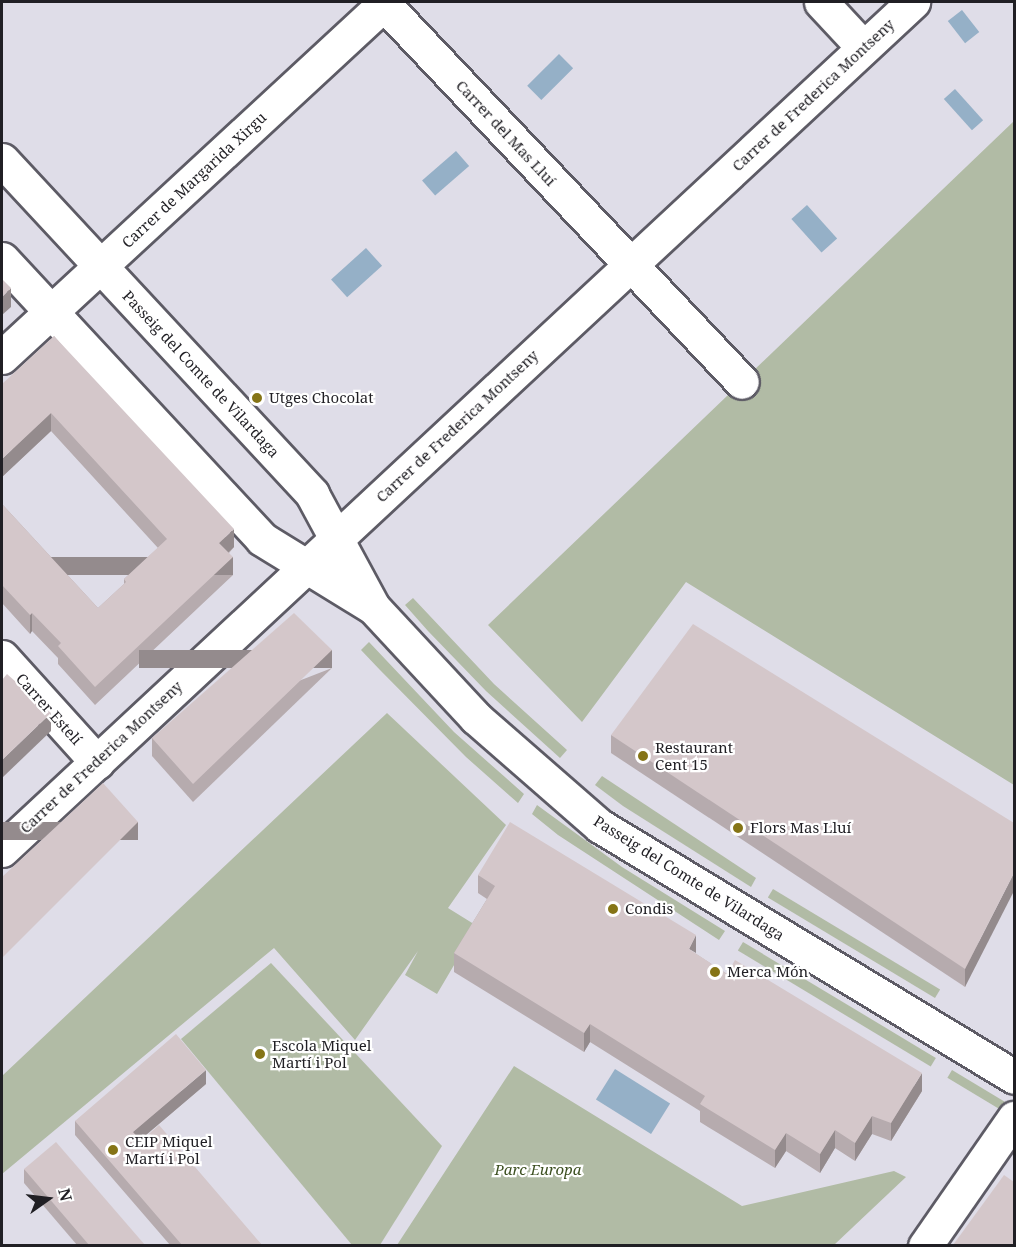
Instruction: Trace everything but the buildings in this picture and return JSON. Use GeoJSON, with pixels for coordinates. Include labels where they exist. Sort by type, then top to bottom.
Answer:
{"type":"FeatureCollection","features":[{"type":"Feature","properties":{"kind":"street","name":"Carrer del Mas Lluí"},"geometry":{"type":"LineString","coordinates":[[384,2],[629,265],[742,382]]}},
{"type":"Feature","properties":{"kind":"street","name":"Carrer de Margarida Xirgu"},"geometry":{"type":"LineString","coordinates":[[2,357],[384,2]]}},
{"type":"Feature","properties":{"kind":"street"},"geometry":{"type":"LineString","coordinates":[[821,2],[863,47]]}},
{"type":"Feature","properties":{"kind":"street","name":"Carrer de Frederica Montseny"},"geometry":{"type":"LineString","coordinates":[[2,850],[913,2]]}},
{"type":"Feature","properties":{"kind":"street","name":"Passeig del Comte de Vilardaga"},"geometry":{"type":"LineString","coordinates":[[2,160],[312,494],[373,607],[476,718],[600,826],[1014,1077]]}},
{"type":"Feature","properties":{"kind":"street","name":"Passeig del Comte de Vilardaga"},"geometry":{"type":"LineString","coordinates":[[2,259],[262,539],[373,607]]}},
{"type":"Feature","properties":{"kind":"street","name":"Carrer Estelí"},"geometry":{"type":"LineString","coordinates":[[2,657],[97,762]]}},
{"type":"Feature","properties":{"kind":"street"},"geometry":{"type":"LineString","coordinates":[[925,1245],[1014,1118]]}},
{"type":"Feature","properties":{"kind":"green space"},"geometry":{"type":"Polygon","coordinates":[[[1014,121],[1014,785],[686,582],[582,722],[488,625],[1014,121]]]}},
{"type":"Feature","properties":{"kind":"green space"},"geometry":{"type":"Polygon","coordinates":[[[413,598],[494,684],[567,750],[560,758],[486,691],[428,631],[405,605],[413,598]]]}},
{"type":"Feature","properties":{"kind":"green space"},"geometry":{"type":"Polygon","coordinates":[[[369,642],[454,732],[524,794],[518,803],[466,757],[361,650],[369,642]]]}},
{"type":"Feature","properties":{"kind":"green space"},"geometry":{"type":"Polygon","coordinates":[[[387,713],[506,825],[448,908],[477,926],[437,994],[405,975],[418,951],[355,1040],[274,948],[2,1174],[2,1076],[387,713]]]}},
{"type":"Feature","properties":{"kind":"green space"},"geometry":{"type":"Polygon","coordinates":[[[602,776],[756,878],[751,887],[623,806],[595,785],[602,776]]]}},
{"type":"Feature","properties":{"kind":"green space"},"geometry":{"type":"Polygon","coordinates":[[[537,805],[622,867],[725,931],[719,940],[558,835],[532,814],[537,805]]]}},
{"type":"Feature","properties":{"kind":"green space"},"geometry":{"type":"Polygon","coordinates":[[[773,889],[940,989],[935,998],[768,898],[773,889]]]}},
{"type":"Feature","properties":{"kind":"green space"},"geometry":{"type":"Polygon","coordinates":[[[743,942],[936,1058],[931,1066],[738,951],[743,942]]]}},
{"type":"Feature","properties":{"kind":"green space"},"geometry":{"type":"Polygon","coordinates":[[[271,963],[442,1146],[380,1245],[352,1245],[181,1039],[271,963]]]}},
{"type":"Feature","properties":{"kind":"green space","name":"Parc Europa"},"geometry":{"type":"Polygon","coordinates":[[[514,1066],[742,1206],[894,1171],[906,1177],[834,1245],[397,1245],[514,1066]]]}},
{"type":"Feature","properties":{"kind":"green space"},"geometry":{"type":"Polygon","coordinates":[[[952,1070],[1006,1102],[1001,1110],[947,1078],[952,1070]]]}},
{"type":"Feature","properties":{"kind":"water"},"geometry":{"type":"Polygon","coordinates":[[[962,10],[979,32],[965,43],[948,21],[962,10]]]}},
{"type":"Feature","properties":{"kind":"water"},"geometry":{"type":"Polygon","coordinates":[[[559,54],[573,68],[541,100],[527,86],[559,54]]]}},
{"type":"Feature","properties":{"kind":"water"},"geometry":{"type":"Polygon","coordinates":[[[955,89],[983,120],[972,130],[944,99],[955,89]]]}},
{"type":"Feature","properties":{"kind":"water"},"geometry":{"type":"Polygon","coordinates":[[[456,151],[469,166],[435,196],[422,181],[456,151]]]}},
{"type":"Feature","properties":{"kind":"water"},"geometry":{"type":"Polygon","coordinates":[[[807,205],[837,238],[822,252],[791,219],[807,205]]]}},
{"type":"Feature","properties":{"kind":"water"},"geometry":{"type":"Polygon","coordinates":[[[366,248],[382,266],[347,297],[331,279],[366,248]]]}},
{"type":"Feature","properties":{"kind":"water"},"geometry":{"type":"Polygon","coordinates":[[[615,1069],[670,1103],[651,1134],[596,1100],[615,1069]]]}},
{"type":"Feature","properties":{"kind":"place","name":"Utges Chocolat"},"geometry":{"type":"Point","coordinates":[257,398]}},
{"type":"Feature","properties":{"kind":"place","name":"Restaurant Cent 15"},"geometry":{"type":"Point","coordinates":[643,756]}},
{"type":"Feature","properties":{"kind":"place","name":"Flors Mas Lluí"},"geometry":{"type":"Point","coordinates":[738,828]}},
{"type":"Feature","properties":{"kind":"place","name":"Condis"},"geometry":{"type":"Point","coordinates":[613,909]}},
{"type":"Feature","properties":{"kind":"place","name":"Merca Món"},"geometry":{"type":"Point","coordinates":[715,972]}},
{"type":"Feature","properties":{"kind":"place","name":"Escola Miquel Martí i Pol"},"geometry":{"type":"Point","coordinates":[260,1054]}},
{"type":"Feature","properties":{"kind":"place","name":"CEIP Miquel Martí i Pol"},"geometry":{"type":"Point","coordinates":[113,1150]}}]}
